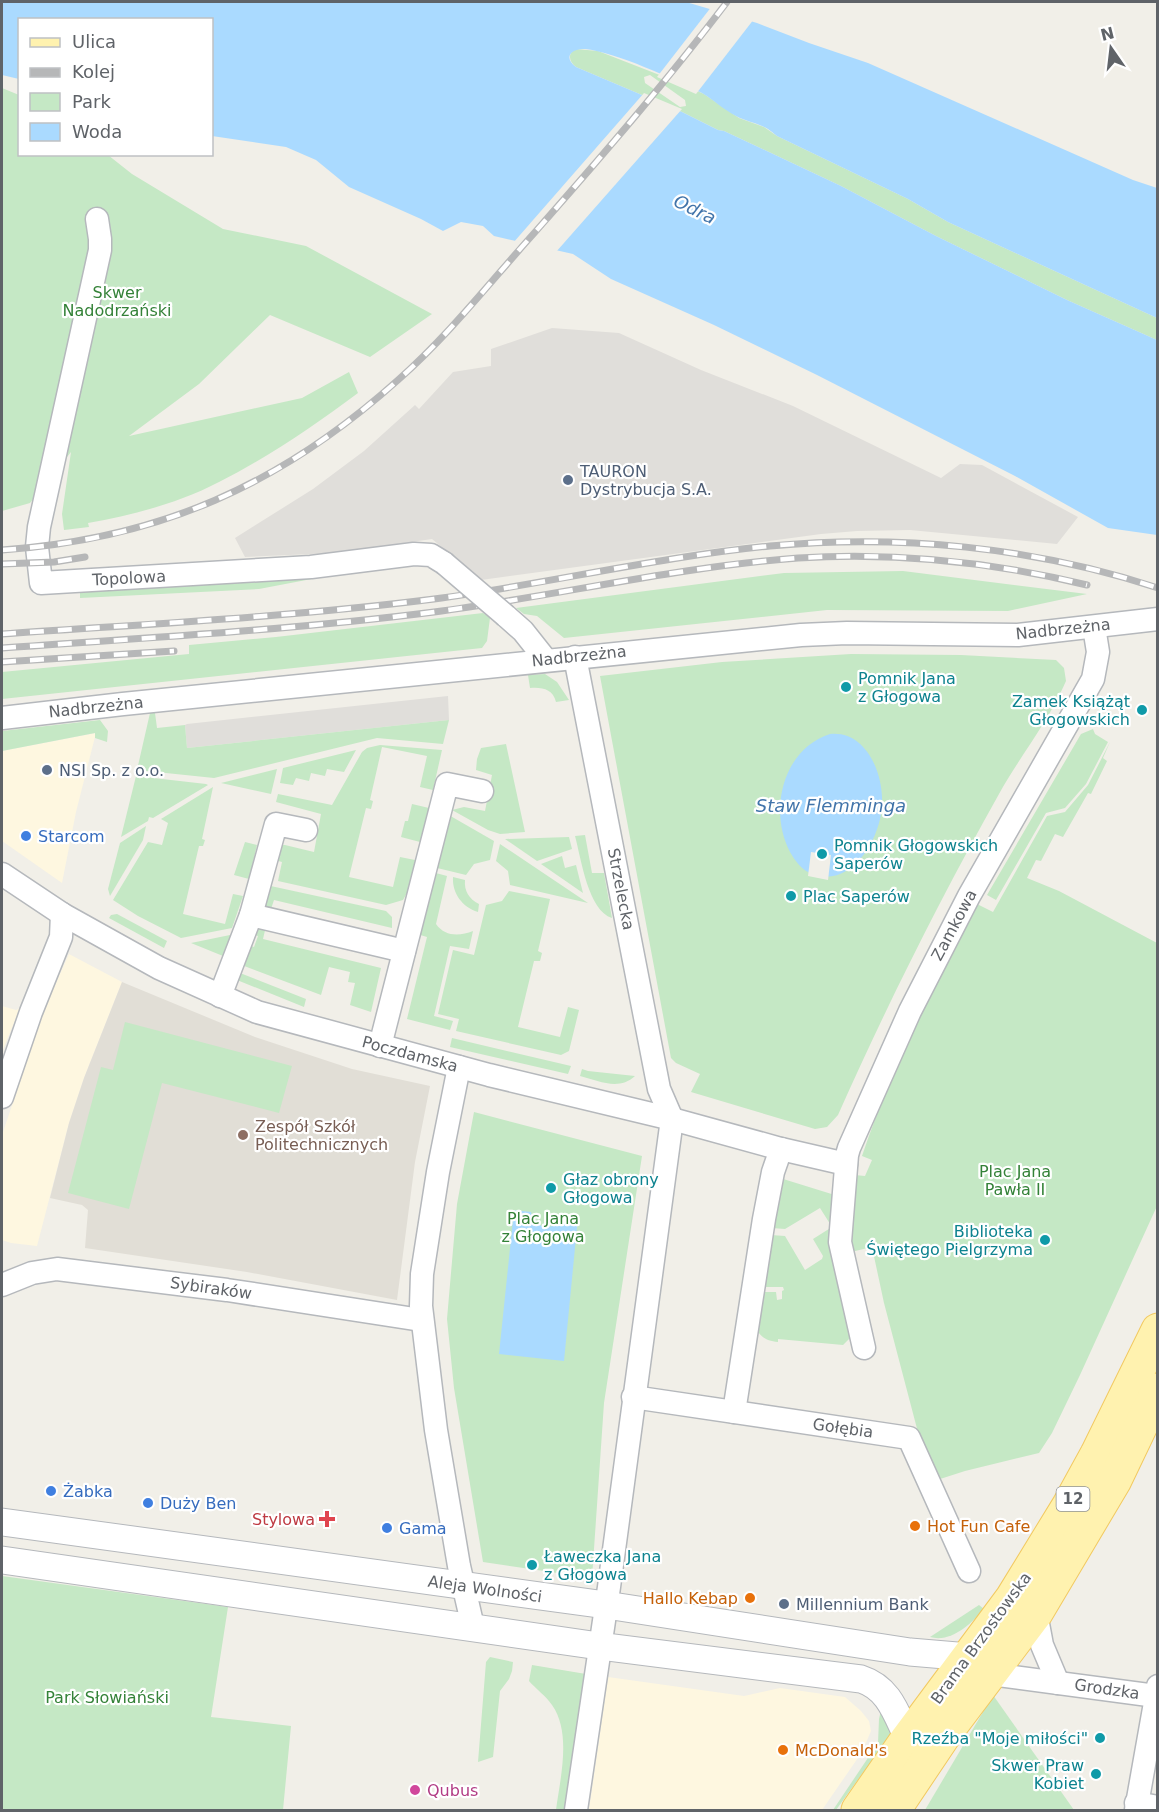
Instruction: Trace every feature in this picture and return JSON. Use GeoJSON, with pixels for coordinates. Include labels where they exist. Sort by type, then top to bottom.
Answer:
{"type":"FeatureCollection","features":[{"type":"Feature","properties":{"kind":"main road","name":"Brama Brzostowska"},"geometry":{"type":"LineString","coordinates":[[894,1810],[947,1731],[1012,1598],[1070,1505],[1158,1330]]}},
{"type":"Feature","properties":{"kind":"main road","name":"Brama Brzostowska"},"geometry":{"type":"LineString","coordinates":[[858,1810],[908,1738],[1035,1613],[1115,1480],[1158,1390]]}},
{"type":"Feature","properties":{"kind":"street","name":"Topolowa"},"geometry":{"type":"LineString","coordinates":[[97,219],[100,250],[39,527],[41,583],[311,567],[423,554],[438,558],[506,616],[523,631],[546,660]]}},
{"type":"Feature","properties":{"kind":"street","name":"Nadbrzeżna"},"geometry":{"type":"LineString","coordinates":[[2,718],[801,635],[847,633],[1018,635],[1158,619]]}},
{"type":"Feature","properties":{"kind":"street","name":"Zamkowa"},"geometry":{"type":"LineString","coordinates":[[846,1164],[849,1148],[927,976],[969,896],[1093,678],[1098,652],[1094,627]]}},
{"type":"Feature","properties":{"kind":"street","name":"Strzelecka"},"geometry":{"type":"LineString","coordinates":[[575,657],[659,1089],[672,1119]]}},
{"type":"Feature","properties":{"kind":"street"},"geometry":{"type":"LineString","coordinates":[[380,1046],[447,784],[482,791]]}},
{"type":"Feature","properties":{"kind":"street"},"geometry":{"type":"LineString","coordinates":[[220,996],[251,915],[276,824],[306,830]]}},
{"type":"Feature","properties":{"kind":"street","name":"Poczdamska"},"geometry":{"type":"LineString","coordinates":[[2,874],[62,914],[159,968],[257,1011],[570,1096],[672,1119],[846,1164]]}},
{"type":"Feature","properties":{"kind":"street"},"geometry":{"type":"LineString","coordinates":[[2,1096],[30,1012],[61,937],[62,914]]}},
{"type":"Feature","properties":{"kind":"street"},"geometry":{"type":"LineString","coordinates":[[251,915],[404,951]]}},
{"type":"Feature","properties":{"kind":"street"},"geometry":{"type":"LineString","coordinates":[[459,1067],[438,1172],[424,1263],[421,1320],[436,1430],[463,1586],[473,1627]]}},
{"type":"Feature","properties":{"kind":"street"},"geometry":{"type":"LineString","coordinates":[[576,1810],[672,1119]]}},
{"type":"Feature","properties":{"kind":"street"},"geometry":{"type":"LineString","coordinates":[[734,1412],[771,1182],[781,1149]]}},
{"type":"Feature","properties":{"kind":"street"},"geometry":{"type":"LineString","coordinates":[[846,1164],[840,1242],[864,1348]]}},
{"type":"Feature","properties":{"kind":"street","name":"Sybiraków"},"geometry":{"type":"LineString","coordinates":[[12,1281],[46,1270],[57,1269],[227,1290],[421,1320]]}},
{"type":"Feature","properties":{"kind":"street","name":"Gołębia"},"geometry":{"type":"LineString","coordinates":[[633,1397],[909,1438],[969,1571]]}},
{"type":"Feature","properties":{"kind":"street","name":"Aleja Wolności"},"geometry":{"type":"LineString","coordinates":[[2,1522],[606,1605],[980,1665]]}},
{"type":"Feature","properties":{"kind":"street"},"geometry":{"type":"LineString","coordinates":[[2,1560],[600,1646],[861,1679],[883,1691],[890,1700],[908,1738]]}},
{"type":"Feature","properties":{"kind":"street","name":"Grodzka"},"geometry":{"type":"LineString","coordinates":[[1035,1613],[1042,1646],[1058,1683]]}},
{"type":"Feature","properties":{"kind":"street","name":"Grodzka"},"geometry":{"type":"LineString","coordinates":[[980,1665],[1058,1683],[1157,1691]]}},
{"type":"Feature","properties":{"kind":"street"},"geometry":{"type":"LineString","coordinates":[[1143,1807],[1157,1691]]}},
{"type":"Feature","properties":{"kind":"shaded area","name":"TAURON Dystrybucja S.A."},"geometry":{"type":"Polygon","coordinates":[[[552,328],[619,333],[701,370],[793,406],[941,478],[960,464],[982,465],[1078,517],[1057,544],[910,530],[857,531],[481,580],[432,539],[335,553],[245,557],[235,538],[313,489],[364,451],[415,405],[419,409],[453,372],[491,366],[491,349],[552,328]]]}},
{"type":"Feature","properties":{"kind":"shaded area"},"geometry":{"type":"Polygon","coordinates":[[[448,696],[449,720],[187,748],[185,725],[187,724],[448,696]]]}},
{"type":"Feature","properties":{"kind":"shaded area"},"geometry":{"type":"Polygon","coordinates":[[[96,733],[76,812],[62,883],[2,841],[2,751],[96,733]]]}},
{"type":"Feature","properties":{"kind":"shaded area"},"geometry":{"type":"Polygon","coordinates":[[[69,954],[122,982],[69,1123],[37,1246],[11,1243],[2,1240],[2,1135],[45,1007],[69,954]]]}},
{"type":"Feature","properties":{"kind":"shaded area","name":"Zespół Szkół Politechnicznych"},"geometry":{"type":"Polygon","coordinates":[[[122,982],[255,1037],[352,1069],[430,1086],[415,1162],[397,1300],[247,1272],[85,1248],[88,1210],[82,1205],[50,1198],[69,1123],[84,1078],[122,982]]]}},
{"type":"Feature","properties":{"kind":"shaded area"},"geometry":{"type":"Polygon","coordinates":[[[2,1006],[16,1010],[20,1008],[2,1052],[2,1006]]]}},
{"type":"Feature","properties":{"kind":"shaded area"},"geometry":{"type":"Polygon","coordinates":[[[608,1677],[744,1696],[780,1688],[845,1697],[869,1721],[871,1731],[862,1752],[822,1810],[589,1810],[608,1677]]]}},
{"type":"Feature","properties":{"kind":"green space"},"geometry":{"type":"Polygon","coordinates":[[[576,49],[598,51],[704,94],[739,118],[764,127],[777,136],[908,199],[948,222],[1157,318],[1157,340],[1067,300],[936,236],[841,186],[724,131],[576,67],[570,58],[571,53],[576,49]],[[650,75],[644,77],[645,83],[680,107],[686,106],[685,100],[650,75]]]}},
{"type":"Feature","properties":{"kind":"green space","name":"Skwer Nadodrzański"},"geometry":{"type":"Polygon","coordinates":[[[2,88],[18,95],[18,156],[109,156],[132,174],[223,229],[306,246],[432,314],[370,357],[270,315],[199,384],[129,436],[302,398],[349,372],[358,393],[273,452],[204,489],[172,502],[88,523],[89,527],[64,530],[62,514],[71,452],[30,503],[2,511],[2,88]]]}},
{"type":"Feature","properties":{"kind":"green space"},"geometry":{"type":"Polygon","coordinates":[[[903,571],[1087,594],[1008,611],[827,610],[564,638],[537,616],[524,614],[516,608],[784,573],[903,571]]]}},
{"type":"Feature","properties":{"kind":"green space"},"geometry":{"type":"Polygon","coordinates":[[[322,577],[259,589],[80,598],[80,590],[322,577]]]}},
{"type":"Feature","properties":{"kind":"green space"},"geometry":{"type":"Polygon","coordinates":[[[483,613],[490,618],[487,641],[482,648],[2,699],[2,672],[189,654],[189,645],[483,613]]]}},
{"type":"Feature","properties":{"kind":"green space","name":"Plac Saperów"},"geometry":{"type":"Polygon","coordinates":[[[851,654],[961,655],[1056,660],[1064,668],[1066,681],[1051,710],[1007,780],[956,873],[895,993],[838,1115],[827,1127],[815,1129],[691,1092],[700,1074],[676,1063],[671,1058],[600,676],[722,662],[851,654]]]}},
{"type":"Feature","properties":{"kind":"green space"},"geometry":{"type":"Polygon","coordinates":[[[545,674],[557,682],[569,700],[556,702],[550,692],[530,688],[528,675],[545,674]]]}},
{"type":"Feature","properties":{"kind":"green space"},"geometry":{"type":"Polygon","coordinates":[[[150,713],[155,713],[157,728],[185,725],[187,748],[449,720],[443,744],[377,738],[214,778],[137,770],[150,713]]]}},
{"type":"Feature","properties":{"kind":"green space"},"geometry":{"type":"Polygon","coordinates":[[[100,720],[108,731],[107,742],[95,738],[95,733],[2,751],[2,731],[100,720]]]}},
{"type":"Feature","properties":{"kind":"green space"},"geometry":{"type":"Polygon","coordinates":[[[1093,729],[1095,734],[1108,742],[1086,784],[1065,808],[1046,813],[996,900],[987,895],[1081,734],[1093,729]]]}},
{"type":"Feature","properties":{"kind":"green space","name":"Plac Jana Pawła II"},"geometry":{"type":"Polygon","coordinates":[[[1110,742],[1103,758],[1107,761],[1091,794],[1088,793],[1063,837],[1055,834],[1041,861],[1036,860],[1027,878],[1059,891],[1157,943],[1157,1206],[1080,1375],[1052,1433],[1039,1453],[937,1480],[920,1440],[884,1303],[872,1247],[851,1252],[845,1248],[855,1175],[865,1176],[872,1160],[862,1156],[886,1091],[977,904],[993,912],[1047,816],[1065,812],[1088,785],[1110,742]]]}},
{"type":"Feature","properties":{"kind":"green space"},"geometry":{"type":"Polygon","coordinates":[[[506,744],[525,832],[500,834],[452,810],[464,807],[485,811],[492,775],[476,770],[477,759],[481,748],[506,744]]]}},
{"type":"Feature","properties":{"kind":"green space"},"geometry":{"type":"Polygon","coordinates":[[[380,745],[442,750],[433,790],[420,787],[427,756],[382,747],[370,800],[373,801],[371,809],[366,808],[349,877],[393,887],[400,857],[415,860],[408,891],[403,900],[386,905],[278,881],[282,862],[271,859],[278,845],[314,852],[321,814],[276,802],[278,794],[332,805],[362,752],[367,748],[380,745]]]}},
{"type":"Feature","properties":{"kind":"green space"},"geometry":{"type":"Polygon","coordinates":[[[356,750],[344,772],[327,769],[325,776],[311,773],[309,781],[296,778],[293,785],[280,783],[283,768],[356,750]]]}},
{"type":"Feature","properties":{"kind":"green space"},"geometry":{"type":"Polygon","coordinates":[[[277,769],[271,794],[221,783],[277,769]]]}},
{"type":"Feature","properties":{"kind":"green space"},"geometry":{"type":"Polygon","coordinates":[[[136,776],[208,785],[153,818],[149,817],[148,821],[121,837],[136,776]]]}},
{"type":"Feature","properties":{"kind":"green space"},"geometry":{"type":"Polygon","coordinates":[[[213,787],[202,839],[205,840],[203,846],[199,846],[183,914],[225,924],[233,894],[243,896],[232,928],[181,938],[113,900],[148,842],[162,845],[168,823],[161,819],[213,787]]]}},
{"type":"Feature","properties":{"kind":"green space"},"geometry":{"type":"Polygon","coordinates":[[[412,804],[429,808],[420,842],[401,837],[412,804]]]}},
{"type":"Feature","properties":{"kind":"green space"},"geometry":{"type":"Polygon","coordinates":[[[447,814],[494,841],[490,860],[474,864],[466,875],[433,867],[447,814]]]}},
{"type":"Feature","properties":{"kind":"green space"},"geometry":{"type":"Polygon","coordinates":[[[146,826],[143,840],[110,896],[108,889],[120,843],[146,826]]]}},
{"type":"Feature","properties":{"kind":"green space"},"geometry":{"type":"Polygon","coordinates":[[[585,835],[592,873],[604,873],[612,918],[597,905],[587,883],[575,836],[585,835]]]}},
{"type":"Feature","properties":{"kind":"green space"},"geometry":{"type":"Polygon","coordinates":[[[569,837],[572,849],[537,861],[505,839],[569,837]]]}},
{"type":"Feature","properties":{"kind":"green space"},"geometry":{"type":"Polygon","coordinates":[[[245,842],[257,845],[249,879],[234,875],[245,842]]]}},
{"type":"Feature","properties":{"kind":"green space"},"geometry":{"type":"Polygon","coordinates":[[[500,844],[588,903],[510,885],[508,871],[496,861],[500,844]]]}},
{"type":"Feature","properties":{"kind":"green space"},"geometry":{"type":"Polygon","coordinates":[[[562,856],[565,868],[576,865],[583,893],[541,864],[562,856]]]}},
{"type":"Feature","properties":{"kind":"green space"},"geometry":{"type":"Polygon","coordinates":[[[432,872],[447,876],[436,924],[444,931],[453,934],[473,931],[469,949],[450,946],[434,1016],[453,1021],[450,1030],[407,1019],[427,937],[417,934],[432,872]]]}},
{"type":"Feature","properties":{"kind":"green space"},"geometry":{"type":"Polygon","coordinates":[[[453,877],[465,880],[468,894],[479,904],[478,912],[467,907],[459,899],[454,889],[453,877]]]}},
{"type":"Feature","properties":{"kind":"green space"},"geometry":{"type":"Polygon","coordinates":[[[266,885],[386,911],[392,917],[392,928],[274,900],[270,912],[259,910],[266,885]]]}},
{"type":"Feature","properties":{"kind":"green space"},"geometry":{"type":"Polygon","coordinates":[[[509,891],[550,899],[538,951],[542,953],[540,961],[534,961],[518,1027],[560,1037],[568,1007],[579,1010],[569,1051],[561,1055],[456,1031],[459,1019],[438,1014],[453,950],[474,955],[486,905],[502,901],[509,891]]]}},
{"type":"Feature","properties":{"kind":"green space"},"geometry":{"type":"Polygon","coordinates":[[[117,914],[167,941],[164,948],[109,918],[117,914]]]}},
{"type":"Feature","properties":{"kind":"green space"},"geometry":{"type":"Polygon","coordinates":[[[254,922],[266,926],[263,939],[381,968],[371,1012],[350,1005],[355,983],[348,982],[350,972],[329,967],[321,995],[239,964],[240,961],[245,963],[251,946],[254,947],[258,936],[250,933],[254,922]]]}},
{"type":"Feature","properties":{"kind":"green space"},"geometry":{"type":"Polygon","coordinates":[[[230,935],[223,956],[191,943],[230,935]]]}},
{"type":"Feature","properties":{"kind":"green space"},"geometry":{"type":"Polygon","coordinates":[[[235,971],[306,999],[304,1007],[237,980],[235,971]]]}},
{"type":"Feature","properties":{"kind":"green space"},"geometry":{"type":"Polygon","coordinates":[[[125,1022],[292,1066],[279,1113],[162,1083],[129,1209],[68,1193],[101,1067],[113,1070],[125,1022]]]}},
{"type":"Feature","properties":{"kind":"green space"},"geometry":{"type":"Polygon","coordinates":[[[452,1038],[571,1066],[568,1074],[450,1047],[452,1038]]]}},
{"type":"Feature","properties":{"kind":"green space"},"geometry":{"type":"Polygon","coordinates":[[[582,1069],[635,1076],[629,1081],[609,1084],[580,1076],[582,1069]]]}},
{"type":"Feature","properties":{"kind":"green space","name":"Plac Jana z Głogowa"},"geometry":{"type":"Polygon","coordinates":[[[474,1112],[642,1156],[604,1403],[592,1578],[483,1562],[454,1388],[447,1319],[457,1204],[474,1112]]]}},
{"type":"Feature","properties":{"kind":"green space"},"geometry":{"type":"Polygon","coordinates":[[[780,1178],[838,1196],[852,1336],[843,1345],[778,1339],[778,1342],[774,1342],[762,1337],[756,1328],[761,1292],[776,1292],[777,1300],[782,1299],[784,1290],[783,1287],[762,1287],[771,1235],[785,1236],[805,1270],[823,1256],[813,1239],[832,1227],[820,1208],[785,1229],[772,1228],[780,1178]]]}},
{"type":"Feature","properties":{"kind":"green space","name":"Park Słowiański"},"geometry":{"type":"Polygon","coordinates":[[[2,1576],[228,1607],[211,1717],[291,1726],[283,1810],[2,1810],[2,1576]]]}},
{"type":"Feature","properties":{"kind":"green space"},"geometry":{"type":"Polygon","coordinates":[[[979,1605],[984,1609],[960,1631],[945,1637],[930,1637],[979,1605]]]}},
{"type":"Feature","properties":{"kind":"green space"},"geometry":{"type":"Polygon","coordinates":[[[490,1657],[513,1662],[512,1671],[500,1691],[493,1757],[478,1762],[486,1662],[490,1657]]]}},
{"type":"Feature","properties":{"kind":"green space"},"geometry":{"type":"Polygon","coordinates":[[[532,1665],[586,1674],[567,1810],[556,1810],[562,1771],[562,1729],[552,1705],[529,1681],[532,1665]]]}},
{"type":"Feature","properties":{"kind":"green space"},"geometry":{"type":"Polygon","coordinates":[[[993,1695],[1074,1810],[925,1810],[993,1695]]]}},
{"type":"Feature","properties":{"kind":"green space"},"geometry":{"type":"Polygon","coordinates":[[[882,1706],[889,1717],[892,1738],[836,1810],[833,1810],[878,1743],[882,1706]]]}},
{"type":"Feature","properties":{"kind":"water","name":"Odra"},"geometry":{"type":"Polygon","coordinates":[[[2,2],[686,2],[757,23],[868,63],[1133,180],[1157,188],[1157,318],[948,222],[908,199],[777,136],[764,127],[736,116],[702,93],[661,74],[597,51],[580,49],[570,54],[569,57],[576,67],[724,131],[841,186],[936,236],[1067,300],[1157,340],[1157,535],[1108,528],[1015,476],[817,375],[714,325],[611,279],[573,254],[494,236],[483,226],[461,222],[443,231],[349,187],[316,160],[286,147],[213,136],[213,18],[18,18],[18,79],[2,75],[2,2]]]}},
{"type":"Feature","properties":{"kind":"water","name":"Staw Flemminga"},"geometry":{"type":"Polygon","coordinates":[[[830,734],[844,735],[855,740],[865,749],[878,773],[882,801],[878,826],[867,850],[849,869],[838,875],[825,877],[812,874],[797,862],[783,835],[780,818],[784,783],[791,767],[801,753],[814,742],[830,734]]]}},
{"type":"Feature","properties":{"kind":"water"},"geometry":{"type":"Polygon","coordinates":[[[514,1210],[531,1212],[538,1225],[547,1227],[561,1223],[566,1216],[578,1217],[564,1361],[499,1354],[514,1210]]]}},
{"type":"Feature","properties":{"kind":"pier"},"geometry":{"type":"Polygon","coordinates":[[[712,6],[754,19],[696,94],[657,77],[712,6]]]}},
{"type":"Feature","properties":{"kind":"pier"},"geometry":{"type":"Polygon","coordinates":[[[644,93],[682,109],[556,252],[513,243],[644,93]]]}},
{"type":"Feature","properties":{"kind":"pier"},"geometry":{"type":"Polygon","coordinates":[[[811,852],[831,855],[828,880],[808,876],[811,852]]]}},
{"type":"Feature","properties":{"kind":"railway"},"geometry":{"type":"LineString","coordinates":[[2,550],[59,544],[114,534],[165,519],[215,500],[263,477],[309,449],[354,417],[435,345],[634,118],[727,2]]}},
{"type":"Feature","properties":{"kind":"railway"},"geometry":{"type":"LineString","coordinates":[[2,634],[218,620],[434,599],[686,557],[770,546],[819,543],[917,543],[966,547],[1063,562],[1158,588]]}},
{"type":"Feature","properties":{"kind":"railway"},"geometry":{"type":"LineString","coordinates":[[2,648],[218,633],[434,612],[707,568],[798,558],[871,556],[944,561],[1016,570],[1087,585]]}},
{"type":"Feature","properties":{"kind":"railway"},"geometry":{"type":"LineString","coordinates":[[2,564],[54,562],[85,557]]}},
{"type":"Feature","properties":{"kind":"railway"},"geometry":{"type":"LineString","coordinates":[[2,662],[174,651]]}},
{"type":"Feature","properties":{"kind":"place","name":"TAURON Dystrybucja S.A."},"geometry":{"type":"Point","coordinates":[568,480]}},
{"type":"Feature","properties":{"kind":"place","name":"Pomnik Jana z Głogowa"},"geometry":{"type":"Point","coordinates":[846,687]}},
{"type":"Feature","properties":{"kind":"place","name":"Zamek Książąt Głogowskich"},"geometry":{"type":"Point","coordinates":[1142,710]}},
{"type":"Feature","properties":{"kind":"place","name":"NSI Sp. z o.o."},"geometry":{"type":"Point","coordinates":[47,770]}},
{"type":"Feature","properties":{"kind":"place","name":"Starcom"},"geometry":{"type":"Point","coordinates":[26,836]}},
{"type":"Feature","properties":{"kind":"place","name":"Pomnik Głogowskich Saperów"},"geometry":{"type":"Point","coordinates":[822,854]}},
{"type":"Feature","properties":{"kind":"place","name":"Plac Saperów"},"geometry":{"type":"Point","coordinates":[791,896]}},
{"type":"Feature","properties":{"kind":"place","name":"Zespół Szkół Politechnicznych"},"geometry":{"type":"Point","coordinates":[243,1135]}},
{"type":"Feature","properties":{"kind":"place","name":"Głaz obrony Głogowa"},"geometry":{"type":"Point","coordinates":[551,1188]}},
{"type":"Feature","properties":{"kind":"place","name":"Biblioteka Świętego Pielgrzyma"},"geometry":{"type":"Point","coordinates":[1045,1240]}},
{"type":"Feature","properties":{"kind":"place","name":"Żabka"},"geometry":{"type":"Point","coordinates":[51,1491]}},
{"type":"Feature","properties":{"kind":"place","name":"Duży Ben"},"geometry":{"type":"Point","coordinates":[148,1503]}},
{"type":"Feature","properties":{"kind":"place","name":"Stylowa"},"geometry":{"type":"Point","coordinates":[327,1519]}},
{"type":"Feature","properties":{"kind":"place","name":"Hot Fun Cafe"},"geometry":{"type":"Point","coordinates":[915,1526]}},
{"type":"Feature","properties":{"kind":"place","name":"Gama"},"geometry":{"type":"Point","coordinates":[387,1528]}},
{"type":"Feature","properties":{"kind":"place","name":"Ławeczka Jana z Głogowa"},"geometry":{"type":"Point","coordinates":[532,1565]}},
{"type":"Feature","properties":{"kind":"place","name":"Hallo Kebap"},"geometry":{"type":"Point","coordinates":[750,1598]}},
{"type":"Feature","properties":{"kind":"place","name":"Millennium Bank"},"geometry":{"type":"Point","coordinates":[784,1604]}},
{"type":"Feature","properties":{"kind":"place","name":"Rzeźba \"Moje miłości\""},"geometry":{"type":"Point","coordinates":[1100,1738]}},
{"type":"Feature","properties":{"kind":"place","name":"McDonald's"},"geometry":{"type":"Point","coordinates":[783,1750]}},
{"type":"Feature","properties":{"kind":"place","name":"Skwer Praw Kobiet"},"geometry":{"type":"Point","coordinates":[1096,1774]}},
{"type":"Feature","properties":{"kind":"place","name":"Qubus"},"geometry":{"type":"Point","coordinates":[415,1790]}}]}
